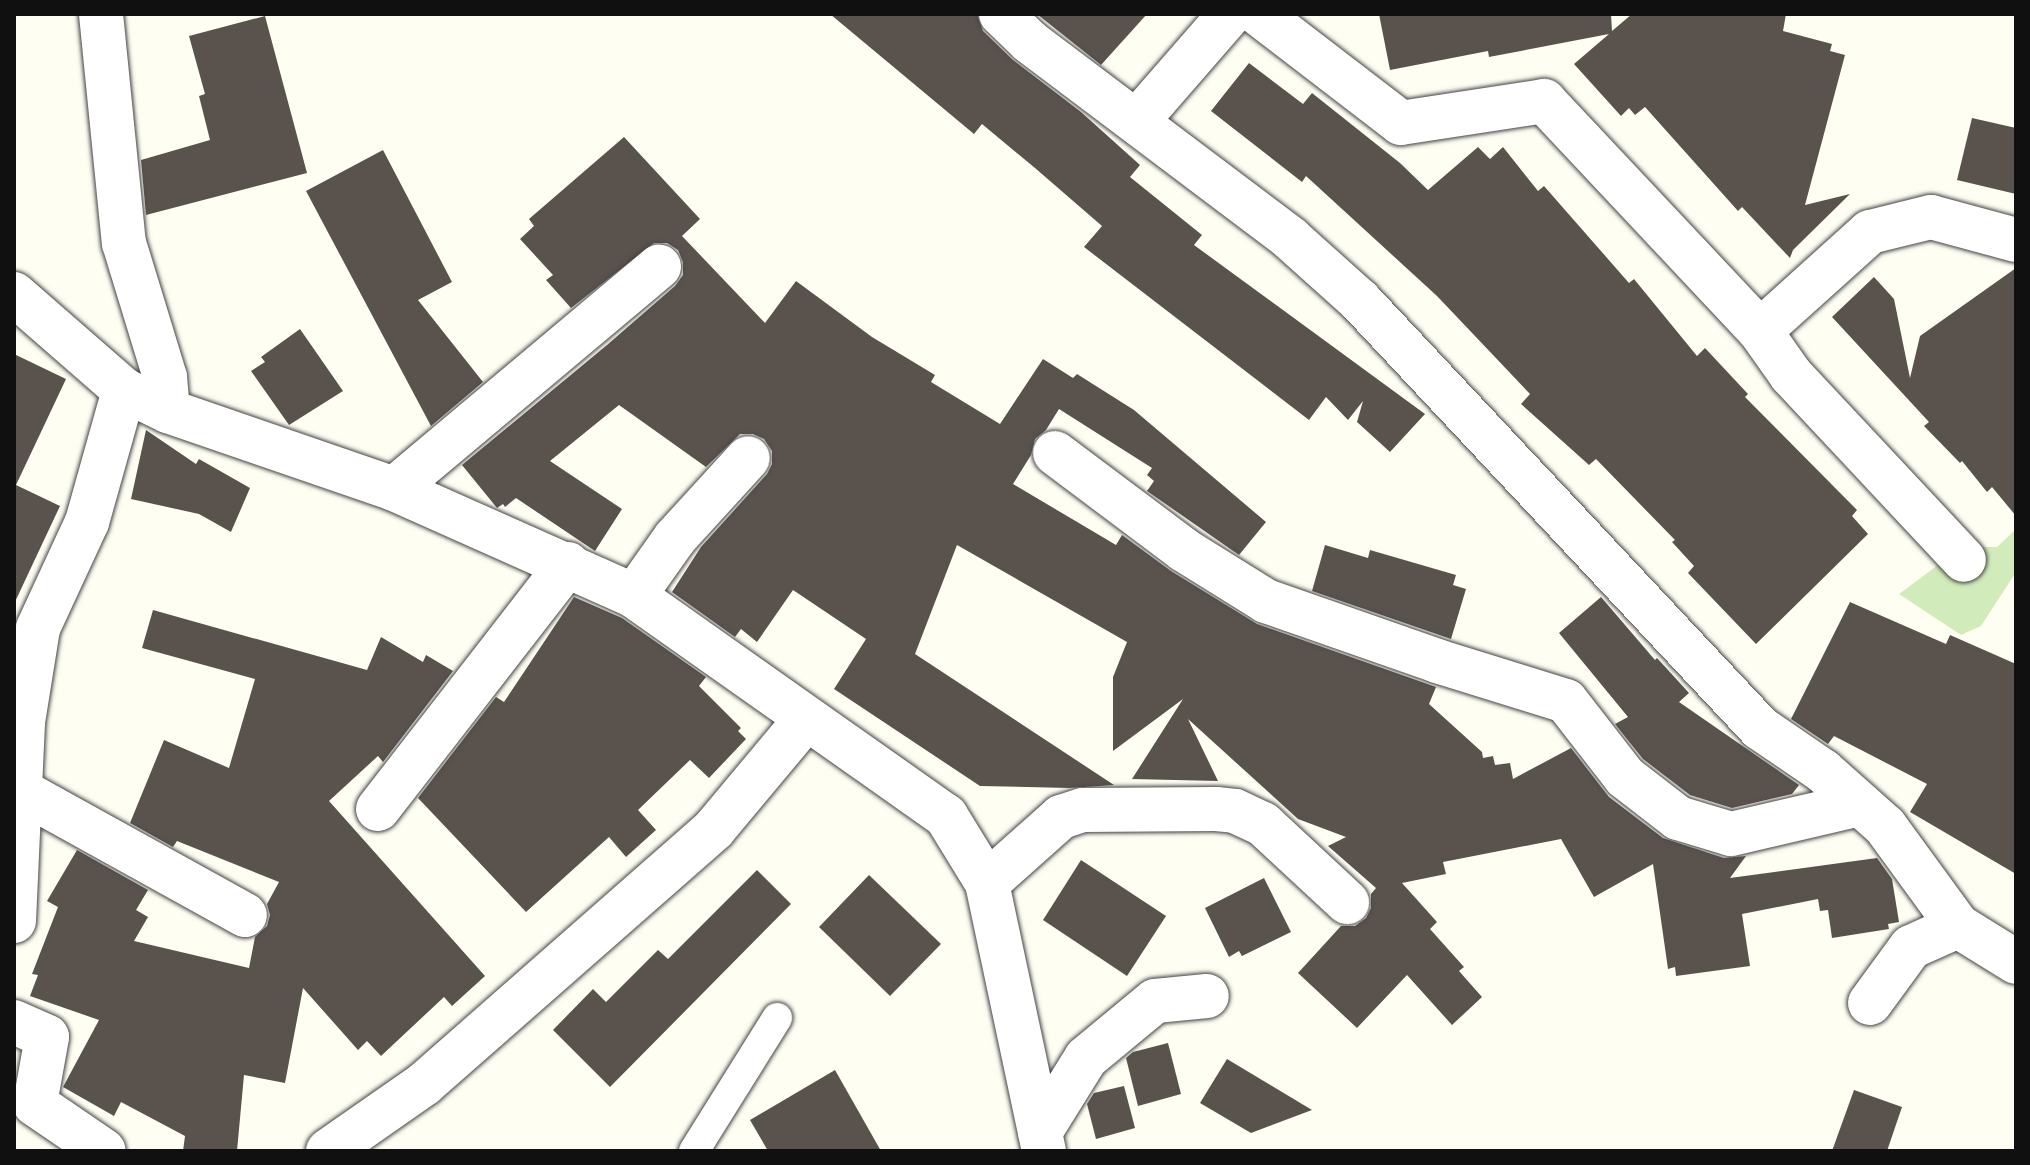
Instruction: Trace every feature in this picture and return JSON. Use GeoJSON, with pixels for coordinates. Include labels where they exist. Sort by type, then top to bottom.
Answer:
{"type":"FeatureCollection","features":[{"type":"Feature","properties":{"kind":"street"},"geometry":{"type":"LineString","coordinates":[[101,14],[124,243],[165,377],[168,411]]}},
{"type":"Feature","properties":{"kind":"street"},"geometry":{"type":"LineString","coordinates":[[1001,14],[1030,42],[1291,239],[1360,301],[1760,728],[1823,771],[1885,826],[1958,926],[2016,962]]}},
{"type":"Feature","properties":{"kind":"street"},"geometry":{"type":"LineString","coordinates":[[1137,121],[1230,14]]}},
{"type":"Feature","properties":{"kind":"street"},"geometry":{"type":"LineString","coordinates":[[1259,14],[1401,123],[1544,101],[1760,331],[1791,375],[1943,508],[1964,560]]}},
{"type":"Feature","properties":{"kind":"street"},"geometry":{"type":"LineString","coordinates":[[1760,331],[1870,232],[1931,217],[2016,240]]}},
{"type":"Feature","properties":{"kind":"street"},"geometry":{"type":"LineString","coordinates":[[394,489],[659,267]]}},
{"type":"Feature","properties":{"kind":"street"},"geometry":{"type":"LineString","coordinates":[[14,294],[124,390],[168,411],[394,489],[634,596],[946,816],[987,883],[1042,1142]]}},
{"type":"Feature","properties":{"kind":"street"},"geometry":{"type":"LineString","coordinates":[[14,921],[23,722],[38,628],[87,522],[124,390]]}},
{"type":"Feature","properties":{"kind":"street"},"geometry":{"type":"LineString","coordinates":[[1055,453],[1184,550],[1266,601],[1437,661],[1566,701],[1625,777],[1678,818],[1731,834],[1860,804]]}},
{"type":"Feature","properties":{"kind":"street"},"geometry":{"type":"LineString","coordinates":[[634,596],[675,538],[748,458]]}},
{"type":"Feature","properties":{"kind":"street"},"geometry":{"type":"LineString","coordinates":[[378,809],[568,564]]}},
{"type":"Feature","properties":{"kind":"street"},"geometry":{"type":"LineString","coordinates":[[328,1151],[424,1084],[714,829],[806,719]]}},
{"type":"Feature","properties":{"kind":"street"},"geometry":{"type":"LineString","coordinates":[[21,791],[245,915]]}},
{"type":"Feature","properties":{"kind":"street"},"geometry":{"type":"LineString","coordinates":[[987,883],[1061,817],[1083,810],[1216,809],[1235,811],[1263,824],[1347,902]]}},
{"type":"Feature","properties":{"kind":"street"},"geometry":{"type":"LineString","coordinates":[[1870,1003],[1911,947],[1958,926]]}},
{"type":"Feature","properties":{"kind":"street"},"geometry":{"type":"LineString","coordinates":[[1042,1142],[1086,1058],[1155,1001],[1207,996]]}},
{"type":"Feature","properties":{"kind":"street"},"geometry":{"type":"LineString","coordinates":[[14,1022],[47,1037],[25,1110],[104,1151]]}},
{"type":"Feature","properties":{"kind":"lane"},"geometry":{"type":"LineString","coordinates":[[694,1151],[777,1018]]}},
{"type":"Feature","properties":{"kind":"green space"},"geometry":{"type":"Polygon","coordinates":[[[2016,529],[2016,572],[1981,626],[1961,635],[1899,594],[1938,565],[1948,574],[1977,547],[1997,547],[2016,529]]]}},
{"type":"Feature","properties":{"kind":"building"},"geometry":{"type":"Polygon","coordinates":[[[830,14],[977,14],[983,31],[1013,60],[1081,112],[1140,165],[1130,177],[1202,235],[1194,245],[1425,414],[1390,452],[1357,422],[1363,401],[1348,420],[1326,397],[1309,420],[1084,247],[1102,226],[1035,168],[982,124],[974,134],[830,14]]]}},
{"type":"Feature","properties":{"kind":"building"},"geometry":{"type":"Polygon","coordinates":[[[1037,14],[1147,14],[1101,65],[1037,14]]]}},
{"type":"Feature","properties":{"kind":"building"},"geometry":{"type":"Polygon","coordinates":[[[1379,14],[1611,14],[1612,31],[1632,14],[1786,14],[1783,31],[1832,44],[1830,51],[1845,55],[1805,205],[1850,194],[1793,250],[1790,258],[1742,207],[1738,211],[1645,107],[1635,115],[1629,108],[1621,116],[1574,64],[1609,34],[1489,57],[1488,51],[1390,70],[1379,14]]]}},
{"type":"Feature","properties":{"kind":"building"},"geometry":{"type":"Polygon","coordinates":[[[265,16],[307,173],[146,215],[141,160],[210,140],[199,96],[205,94],[189,36],[265,16]]]}},
{"type":"Feature","properties":{"kind":"building"},"geometry":{"type":"Polygon","coordinates":[[[1249,63],[1303,104],[1312,93],[1400,163],[1428,190],[1478,147],[1490,159],[1503,147],[1538,191],[1544,186],[1629,283],[1634,279],[1697,356],[1705,348],[1748,394],[1745,397],[1857,510],[1852,516],[1868,534],[1756,644],[1688,573],[1694,566],[1672,542],[1675,540],[1596,459],[1589,465],[1521,404],[1530,394],[1437,296],[1306,176],[1302,182],[1211,111],[1249,63]]]}},
{"type":"Feature","properties":{"kind":"building"},"geometry":{"type":"Polygon","coordinates":[[[1972,118],[2016,128],[2016,194],[1957,180],[1972,118]]]}},
{"type":"Feature","properties":{"kind":"building"},"geometry":{"type":"Polygon","coordinates":[[[624,137],[700,219],[682,236],[765,323],[796,281],[872,337],[935,375],[931,382],[1000,424],[1043,359],[1073,378],[1077,374],[1134,410],[1266,522],[1239,555],[1147,491],[1154,481],[1147,475],[1152,468],[1059,409],[1046,430],[1035,439],[1031,455],[1013,484],[1116,545],[1122,535],[1171,571],[1257,624],[1436,687],[1429,704],[1482,752],[1483,758],[1493,756],[1495,765],[1510,763],[1513,779],[1571,748],[1609,797],[1663,838],[1724,858],[1746,856],[1730,878],[1877,858],[1892,879],[1899,922],[1888,924],[1889,929],[1832,938],[1828,910],[1820,911],[1818,899],[1742,914],[1750,966],[1676,976],[1675,967],[1668,969],[1653,864],[1594,897],[1561,839],[1443,862],[1446,874],[1402,883],[1437,922],[1430,929],[1464,967],[1459,971],[1482,997],[1452,1025],[1407,975],[1357,1028],[1298,973],[1341,926],[1355,926],[1366,918],[1371,908],[1371,894],[1376,888],[1328,846],[1346,837],[1298,819],[1188,719],[1218,781],[1132,779],[1183,699],[1113,751],[1113,677],[1127,642],[957,545],[915,654],[1114,785],[1069,788],[980,786],[834,689],[866,639],[793,590],[757,642],[741,629],[735,637],[672,592],[701,547],[767,474],[772,464],[772,451],[764,439],[753,434],[740,434],[706,467],[619,405],[550,461],[622,509],[595,551],[516,498],[505,507],[503,504],[497,508],[462,465],[607,345],[675,286],[683,275],[683,262],[678,250],[667,243],[654,243],[571,308],[546,280],[553,275],[520,239],[534,226],[529,219],[624,137]]]}},
{"type":"Feature","properties":{"kind":"building"},"geometry":{"type":"Polygon","coordinates":[[[383,150],[452,282],[418,300],[483,382],[431,426],[306,191],[383,150]]]}},
{"type":"Feature","properties":{"kind":"building"},"geometry":{"type":"Polygon","coordinates":[[[2016,268],[2016,516],[1992,487],[1987,492],[1962,461],[1960,463],[1924,426],[1929,422],[1832,317],[1874,277],[1894,299],[1910,378],[1920,336],[2016,268]]]}},
{"type":"Feature","properties":{"kind":"building"},"geometry":{"type":"Polygon","coordinates":[[[300,329],[343,391],[289,425],[251,371],[265,362],[261,357],[300,329]]]}},
{"type":"Feature","properties":{"kind":"building"},"geometry":{"type":"Polygon","coordinates":[[[14,354],[66,379],[16,485],[60,506],[14,604],[14,354]]]}},
{"type":"Feature","properties":{"kind":"building"},"geometry":{"type":"Polygon","coordinates":[[[146,430],[196,464],[199,459],[250,488],[231,532],[199,514],[131,499],[146,430]]]}},
{"type":"Feature","properties":{"kind":"building"},"geometry":{"type":"Polygon","coordinates":[[[1325,545],[1368,558],[1370,550],[1456,575],[1453,585],[1466,589],[1451,639],[1312,591],[1325,545]]]}},
{"type":"Feature","properties":{"kind":"building"},"geometry":{"type":"Polygon","coordinates":[[[574,597],[622,618],[706,677],[699,686],[741,728],[738,731],[746,739],[709,778],[690,760],[638,810],[656,830],[626,857],[609,837],[526,912],[418,798],[496,697],[504,702],[574,597]]]}},
{"type":"Feature","properties":{"kind":"building"},"geometry":{"type":"Polygon","coordinates":[[[1601,597],[1655,660],[1657,658],[1689,693],[1679,702],[1799,785],[1792,794],[1732,808],[1690,795],[1643,759],[1615,724],[1628,717],[1559,633],[1601,597]]]}},
{"type":"Feature","properties":{"kind":"building"},"geometry":{"type":"Polygon","coordinates":[[[1850,602],[1946,644],[1950,635],[2016,664],[2016,874],[1910,812],[1927,784],[1834,736],[1828,744],[1791,719],[1850,602]]]}},
{"type":"Feature","properties":{"kind":"building"},"geometry":{"type":"Polygon","coordinates":[[[153,610],[367,670],[381,637],[423,662],[426,655],[453,671],[383,762],[378,756],[329,801],[485,976],[452,1006],[444,997],[381,1056],[367,1041],[358,1050],[303,988],[285,1083],[244,1075],[237,1151],[183,1151],[185,1136],[121,1102],[114,1116],[63,1087],[99,1020],[30,996],[38,975],[32,974],[58,907],[47,901],[77,850],[148,890],[136,910],[148,917],[134,941],[249,968],[255,937],[267,926],[270,915],[267,904],[279,882],[177,841],[173,847],[130,823],[164,740],[229,768],[255,679],[142,648],[153,610]]]}},
{"type":"Feature","properties":{"kind":"building"},"geometry":{"type":"Polygon","coordinates":[[[1081,860],[1166,916],[1127,976],[1043,920],[1081,860]]]}},
{"type":"Feature","properties":{"kind":"building"},"geometry":{"type":"Polygon","coordinates":[[[757,870],[791,904],[610,1087],[553,1030],[593,989],[606,1002],[658,950],[668,959],[757,870]]]}},
{"type":"Feature","properties":{"kind":"building"},"geometry":{"type":"Polygon","coordinates":[[[869,875],[941,944],[890,996],[819,927],[869,875]]]}},
{"type":"Feature","properties":{"kind":"building"},"geometry":{"type":"Polygon","coordinates":[[[1264,878],[1291,932],[1242,956],[1239,951],[1229,957],[1205,908],[1264,878]]]}},
{"type":"Feature","properties":{"kind":"building"},"geometry":{"type":"Polygon","coordinates":[[[1168,1043],[1181,1094],[1138,1106],[1126,1058],[1133,1052],[1168,1043]]]}},
{"type":"Feature","properties":{"kind":"building"},"geometry":{"type":"Polygon","coordinates":[[[1227,1059],[1312,1110],[1251,1133],[1200,1103],[1227,1059]]]}},
{"type":"Feature","properties":{"kind":"building"},"geometry":{"type":"Polygon","coordinates":[[[835,1070],[881,1151],[768,1151],[750,1120],[835,1070]]]}},
{"type":"Feature","properties":{"kind":"building"},"geometry":{"type":"Polygon","coordinates":[[[1124,1086],[1135,1128],[1096,1139],[1087,1104],[1094,1093],[1124,1086]]]}},
{"type":"Feature","properties":{"kind":"building"},"geometry":{"type":"Polygon","coordinates":[[[1854,1090],[1902,1107],[1887,1151],[1832,1151],[1854,1090]]]}}]}
